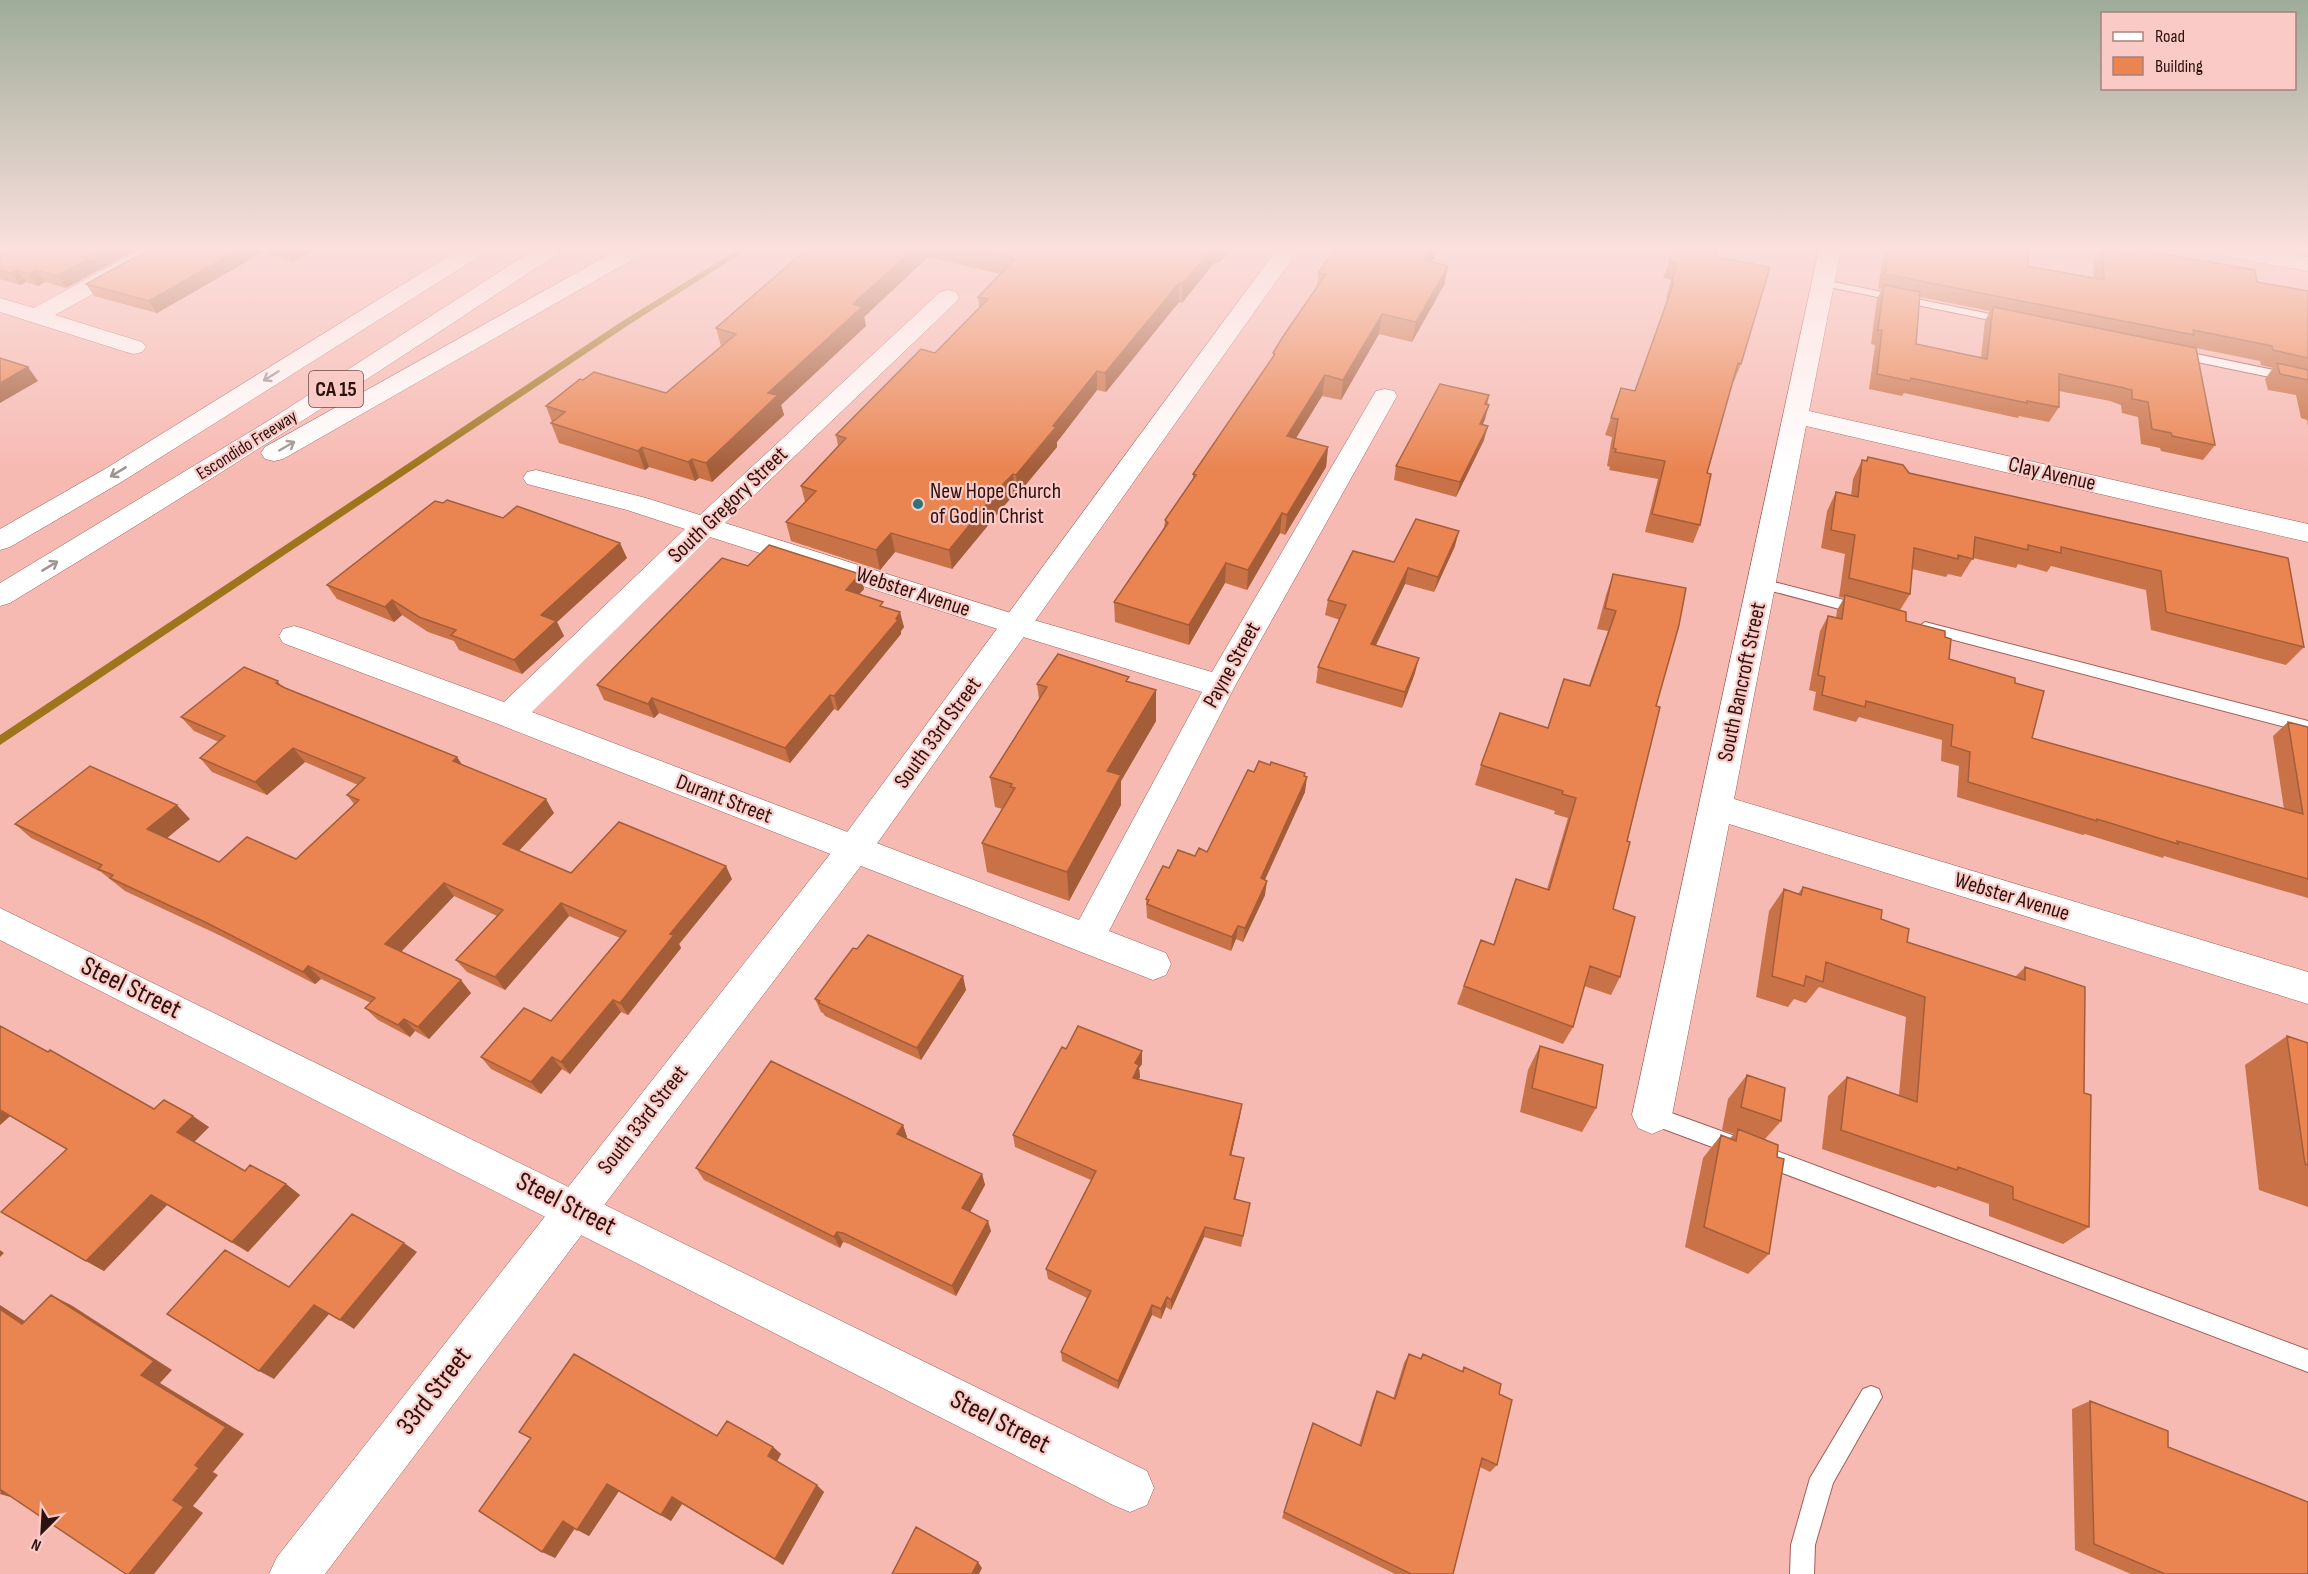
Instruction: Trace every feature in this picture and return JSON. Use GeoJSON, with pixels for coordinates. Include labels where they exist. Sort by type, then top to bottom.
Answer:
{"type":"FeatureCollection","features":[{"type":"Feature","properties":{"kind":"main road"},"geometry":{"type":"LineString","coordinates":[[60,322],[134,347]]}},
{"type":"Feature","properties":{"kind":"main road","name":"CA 15"},"geometry":{"type":"LineString","coordinates":[[0,541],[114,475],[355,322]]}},
{"type":"Feature","properties":{"kind":"main road","name":"Escondido Freeway"},"geometry":{"type":"LineString","coordinates":[[0,596],[120,525],[440,322]]}},
{"type":"Feature","properties":{"kind":"main road"},"geometry":{"type":"LineString","coordinates":[[120,525],[261,460],[504,322]]}},
{"type":"Feature","properties":{"kind":"main road","name":"South Gregory Street"},"geometry":{"type":"LineString","coordinates":[[509,717],[706,525],[921,322]]}},
{"type":"Feature","properties":{"kind":"main road","name":"South 33rd Street"},"geometry":{"type":"LineString","coordinates":[[574,1208],[854,849],[1235,322]]}},
{"type":"Feature","properties":{"kind":"main road","name":"South Bancroft Street"},"geometry":{"type":"LineString","coordinates":[[1652,1115],[1815,322]]}},
{"type":"Feature","properties":{"kind":"main road","name":"Payne Street"},"geometry":{"type":"LineString","coordinates":[[1087,939],[1220,686],[1385,396]]}},
{"type":"Feature","properties":{"kind":"main road","name":"Clay Avenue"},"geometry":{"type":"LineString","coordinates":[[1796,416],[2308,533]]}},
{"type":"Feature","properties":{"kind":"main road","name":"Webster Avenue"},"geometry":{"type":"LineString","coordinates":[[536,478],[706,525],[1017,625],[1220,686]]}},
{"type":"Feature","properties":{"kind":"main road","name":"Durant Street"},"geometry":{"type":"LineString","coordinates":[[294,636],[1153,964]]}},
{"type":"Feature","properties":{"kind":"main road","name":"Webster Avenue"},"geometry":{"type":"LineString","coordinates":[[1716,807],[2308,988]]}},
{"type":"Feature","properties":{"kind":"main road","name":"Steel Street"},"geometry":{"type":"LineString","coordinates":[[0,923],[1130,1488]]}},
{"type":"Feature","properties":{"kind":"main road","name":"33rd Street"},"geometry":{"type":"LineString","coordinates":[[294,1574],[574,1208]]}},
{"type":"Feature","properties":{"kind":"lane"},"geometry":{"type":"LineString","coordinates":[[2159,351],[2308,381]]}},
{"type":"Feature","properties":{"kind":"lane"},"geometry":{"type":"LineString","coordinates":[[1762,584],[1877,614]]}},
{"type":"Feature","properties":{"kind":"lane"},"geometry":{"type":"LineString","coordinates":[[1911,623],[2308,727]]}},
{"type":"Feature","properties":{"kind":"lane"},"geometry":{"type":"LineString","coordinates":[[1652,1115],[2308,1361]]}},
{"type":"Feature","properties":{"kind":"lane"},"geometry":{"type":"LineString","coordinates":[[1802,1574],[1803,1545],[1822,1478],[1871,1397]]}},
{"type":"Feature","properties":{"kind":"building"},"geometry":{"type":"Polygon","coordinates":[[[722,322],[845,322],[768,393],[778,395],[706,463],[692,459],[688,462],[642,447],[638,451],[551,423],[565,412],[546,406],[580,379],[583,380],[594,372],[666,393],[736,334],[716,328],[722,322]]]}},
{"type":"Feature","properties":{"kind":"building"},"geometry":{"type":"Polygon","coordinates":[[[965,322],[1147,322],[1105,373],[1097,371],[1053,426],[1056,427],[1016,475],[1013,474],[1004,483],[949,550],[891,533],[876,550],[786,522],[816,491],[801,486],[846,438],[836,435],[921,349],[935,353],[965,322]]]}},
{"type":"Feature","properties":{"kind":"building"},"geometry":{"type":"Polygon","coordinates":[[[1293,322],[1377,322],[1343,380],[1325,375],[1287,436],[1328,447],[1287,515],[1282,513],[1248,570],[1226,563],[1189,625],[1114,602],[1168,523],[1165,520],[1196,475],[1193,474],[1275,354],[1273,353],[1293,322]]]}},
{"type":"Feature","properties":{"kind":"building"},"geometry":{"type":"Polygon","coordinates":[[[1660,322],[1753,322],[1741,364],[1738,363],[1707,473],[1711,474],[1700,525],[1652,514],[1665,461],[1615,452],[1616,449],[1613,448],[1618,419],[1611,418],[1621,388],[1635,391],[1660,322]]]}},
{"type":"Feature","properties":{"kind":"building"},"geometry":{"type":"Polygon","coordinates":[[[1879,322],[1918,322],[1916,344],[1987,359],[1991,322],[2070,322],[2196,348],[2215,445],[2172,436],[2171,433],[2152,429],[2148,402],[2132,399],[2132,390],[2059,374],[2059,407],[2027,401],[2027,403],[1911,378],[1910,381],[1877,374],[1882,330],[1878,330],[1879,322]]]}},
{"type":"Feature","properties":{"kind":"building"},"geometry":{"type":"Polygon","coordinates":[[[2130,322],[2308,322],[2308,358],[2273,350],[2272,346],[2193,330],[2194,335],[2130,322]]]}},
{"type":"Feature","properties":{"kind":"building"},"geometry":{"type":"Polygon","coordinates":[[[0,358],[28,367],[0,383],[0,358]]]}},
{"type":"Feature","properties":{"kind":"building"},"geometry":{"type":"Polygon","coordinates":[[[2277,363],[2308,370],[2308,380],[2280,374],[2277,363]]]}},
{"type":"Feature","properties":{"kind":"building"},"geometry":{"type":"Polygon","coordinates":[[[1440,384],[1489,395],[1485,404],[1489,405],[1480,424],[1488,426],[1460,482],[1396,466],[1440,384]]]}},
{"type":"Feature","properties":{"kind":"building"},"geometry":{"type":"Polygon","coordinates":[[[1868,457],[1903,465],[1909,473],[2288,558],[2304,647],[2166,612],[2161,571],[2061,547],[2061,553],[2028,545],[2028,550],[1975,537],[1973,559],[1958,555],[1958,559],[1914,548],[1910,594],[1849,578],[1855,535],[1831,530],[1836,492],[1858,497],[1862,460],[1867,461],[1868,457]]]}},
{"type":"Feature","properties":{"kind":"building"},"geometry":{"type":"Polygon","coordinates":[[[447,500],[503,518],[517,506],[620,543],[541,615],[556,621],[514,660],[451,635],[456,630],[419,617],[392,600],[385,607],[327,585],[435,501],[443,503],[447,500]]]}},
{"type":"Feature","properties":{"kind":"building"},"geometry":{"type":"Polygon","coordinates":[[[1416,519],[1459,531],[1438,577],[1408,568],[1371,644],[1419,658],[1405,692],[1318,667],[1346,605],[1328,600],[1353,551],[1394,562],[1416,519]]]}},
{"type":"Feature","properties":{"kind":"building"},"geometry":{"type":"Polygon","coordinates":[[[769,545],[860,574],[846,590],[883,602],[880,606],[900,612],[896,619],[898,620],[834,696],[830,695],[785,748],[652,698],[648,704],[597,685],[722,558],[748,566],[769,545]]]}},
{"type":"Feature","properties":{"kind":"building"},"geometry":{"type":"Polygon","coordinates":[[[1613,574],[1686,588],[1679,625],[1656,706],[1660,707],[1613,909],[1635,917],[1620,977],[1590,966],[1573,1027],[1464,986],[1481,940],[1494,945],[1516,879],[1549,890],[1576,798],[1562,794],[1563,791],[1481,765],[1500,713],[1548,728],[1564,679],[1590,686],[1616,611],[1605,608],[1613,574]]]}},
{"type":"Feature","properties":{"kind":"building"},"geometry":{"type":"Polygon","coordinates":[[[1845,595],[1906,612],[1906,621],[1945,631],[1945,637],[1951,639],[1949,659],[2015,678],[2015,683],[2044,691],[2032,738],[2303,814],[2288,722],[2308,727],[2308,879],[2177,841],[2178,844],[2097,819],[2097,821],[1968,782],[1970,752],[1951,746],[1953,725],[1866,701],[1865,707],[1822,695],[1825,677],[1818,675],[1828,616],[1842,619],[1845,595]]]}},
{"type":"Feature","properties":{"kind":"building"},"geometry":{"type":"Polygon","coordinates":[[[1058,654],[1129,677],[1126,681],[1156,690],[1107,771],[1121,775],[1067,872],[982,843],[1015,788],[1010,787],[1012,784],[990,777],[1047,687],[1037,684],[1058,654]]]}},
{"type":"Feature","properties":{"kind":"building"},"geometry":{"type":"Polygon","coordinates":[[[244,667],[278,681],[276,683],[285,688],[457,757],[453,761],[546,799],[503,844],[571,873],[619,822],[726,866],[670,934],[674,935],[620,1003],[613,1000],[561,1062],[552,1057],[531,1082],[481,1057],[524,1008],[551,1021],[626,931],[561,903],[495,977],[456,960],[503,910],[444,883],[385,944],[461,980],[418,1027],[404,1019],[398,1025],[365,1008],[375,998],[308,966],[303,972],[207,923],[110,878],[113,875],[98,869],[102,865],[15,824],[90,766],[177,805],[147,829],[219,862],[247,837],[296,859],[359,800],[347,795],[365,778],[293,748],[255,782],[200,758],[225,736],[181,717],[244,667]]]}},
{"type":"Feature","properties":{"kind":"building"},"geometry":{"type":"Polygon","coordinates":[[[1259,761],[1270,765],[1271,762],[1305,773],[1304,776],[1307,777],[1261,878],[1267,881],[1245,928],[1238,926],[1232,937],[1147,904],[1149,900],[1146,899],[1163,866],[1169,868],[1178,850],[1195,856],[1199,848],[1207,852],[1248,770],[1254,772],[1259,761]]]}},
{"type":"Feature","properties":{"kind":"building"},"geometry":{"type":"Polygon","coordinates":[[[1803,887],[1882,910],[1881,919],[1909,929],[1907,942],[2025,980],[2025,967],[2085,987],[2084,1093],[2091,1095],[2089,1227],[2013,1199],[2013,1187],[1841,1130],[1847,1077],[1917,1102],[1925,997],[1826,962],[1823,982],[1806,976],[1804,986],[1772,976],[1784,889],[1801,895],[1803,887]]]}},
{"type":"Feature","properties":{"kind":"building"},"geometry":{"type":"Polygon","coordinates":[[[868,935],[963,976],[917,1048],[819,1003],[820,1001],[815,999],[853,948],[857,949],[868,935]]]}},
{"type":"Feature","properties":{"kind":"building"},"geometry":{"type":"Polygon","coordinates":[[[0,1026],[48,1052],[50,1050],[154,1109],[164,1100],[193,1116],[177,1132],[245,1171],[250,1165],[286,1184],[232,1242],[151,1195],[86,1261],[1,1212],[67,1149],[0,1110],[0,1026]]]}},
{"type":"Feature","properties":{"kind":"building"},"geometry":{"type":"Polygon","coordinates":[[[1078,1026],[1142,1051],[1135,1063],[1139,1065],[1133,1078],[1242,1104],[1230,1155],[1244,1158],[1234,1199],[1250,1203],[1243,1236],[1205,1227],[1171,1300],[1167,1297],[1161,1309],[1152,1305],[1118,1381],[1061,1352],[1091,1291],[1046,1269],[1096,1171],[1013,1135],[1062,1047],[1066,1049],[1078,1026]]]}},
{"type":"Feature","properties":{"kind":"building"},"geometry":{"type":"Polygon","coordinates":[[[2287,1036],[2308,1043],[2308,1165],[2305,1164],[2287,1036]]]}},
{"type":"Feature","properties":{"kind":"building"},"geometry":{"type":"Polygon","coordinates":[[[1540,1046],[1603,1065],[1596,1108],[1532,1088],[1540,1046]]]}},
{"type":"Feature","properties":{"kind":"building"},"geometry":{"type":"Polygon","coordinates":[[[771,1061],[903,1125],[897,1134],[982,1174],[962,1208],[988,1221],[952,1286],[843,1233],[837,1232],[834,1237],[696,1168],[771,1061]]]}},
{"type":"Feature","properties":{"kind":"building"},"geometry":{"type":"Polygon","coordinates":[[[1747,1075],[1785,1088],[1781,1121],[1741,1107],[1747,1075]]]}},
{"type":"Feature","properties":{"kind":"building"},"geometry":{"type":"Polygon","coordinates":[[[1738,1129],[1778,1145],[1777,1157],[1784,1159],[1769,1254],[1704,1227],[1721,1135],[1736,1141],[1738,1129]]]}},
{"type":"Feature","properties":{"kind":"building"},"geometry":{"type":"Polygon","coordinates":[[[352,1214],[404,1243],[340,1320],[314,1305],[259,1371],[167,1314],[225,1250],[289,1287],[352,1214]]]}},
{"type":"Feature","properties":{"kind":"building"},"geometry":{"type":"Polygon","coordinates":[[[51,1295],[154,1361],[141,1375],[226,1427],[195,1465],[199,1468],[173,1500],[184,1507],[129,1574],[0,1491],[0,1309],[22,1324],[51,1295]]]}},
{"type":"Feature","properties":{"kind":"building"},"geometry":{"type":"Polygon","coordinates":[[[574,1354],[717,1436],[727,1421],[773,1447],[768,1456],[817,1485],[775,1559],[672,1497],[661,1515],[607,1484],[577,1530],[563,1521],[542,1552],[479,1511],[531,1438],[519,1432],[574,1354]]]}},
{"type":"Feature","properties":{"kind":"building"},"geometry":{"type":"Polygon","coordinates":[[[1409,1354],[1421,1359],[1423,1354],[1463,1372],[1464,1367],[1501,1384],[1499,1394],[1512,1400],[1497,1465],[1482,1458],[1453,1574],[1411,1574],[1284,1512],[1313,1423],[1361,1446],[1377,1391],[1395,1399],[1409,1354]]]}},
{"type":"Feature","properties":{"kind":"building"},"geometry":{"type":"Polygon","coordinates":[[[2090,1401],[2168,1431],[2168,1447],[2308,1502],[2308,1574],[2165,1574],[2094,1544],[2090,1401]]]}},
{"type":"Feature","properties":{"kind":"building"},"geometry":{"type":"Polygon","coordinates":[[[916,1527],[978,1562],[972,1574],[892,1574],[916,1527]]]}},
{"type":"Feature","properties":{"kind":"waterway"},"geometry":{"type":"LineString","coordinates":[[0,741],[626,322]]}},
{"type":"Feature","properties":{"kind":"place","name":"New Hope Church of God in Christ"},"geometry":{"type":"Point","coordinates":[918,504]}}]}
